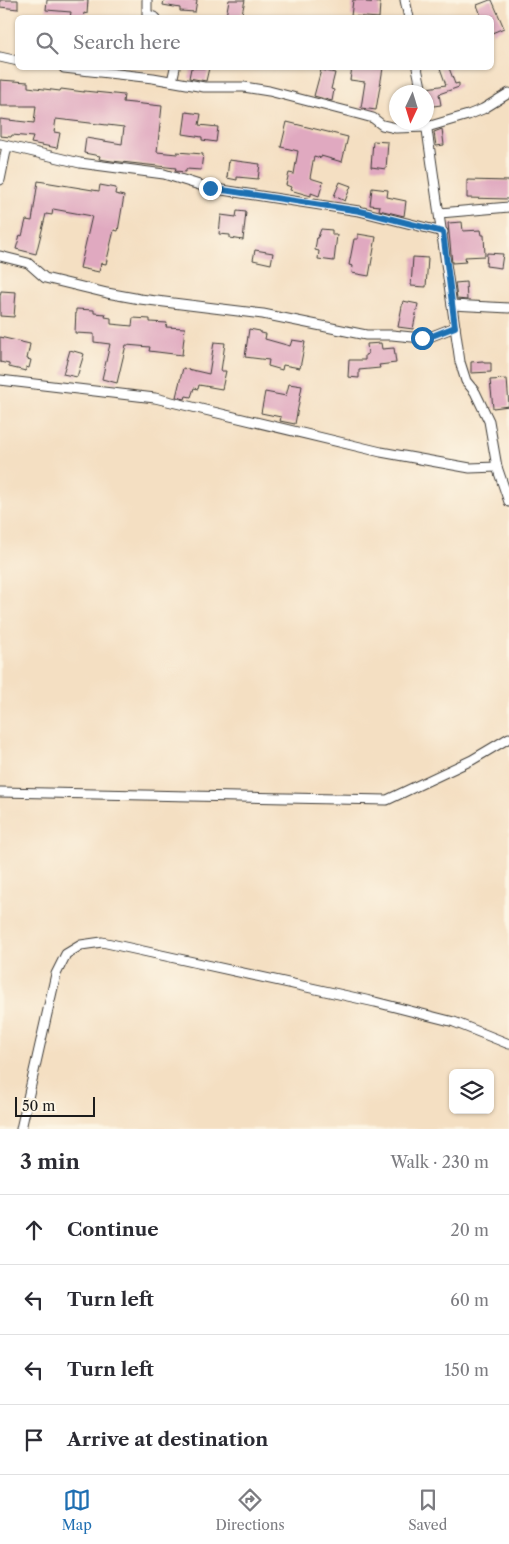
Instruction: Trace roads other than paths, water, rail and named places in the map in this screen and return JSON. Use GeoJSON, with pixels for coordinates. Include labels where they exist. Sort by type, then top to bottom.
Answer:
{"type":"FeatureCollection","features":[{"type":"Feature","properties":{"kind":"street"},"geometry":{"type":"LineString","coordinates":[[147,0],[147,14],[149,15]]}},
{"type":"Feature","properties":{"kind":"street"},"geometry":{"type":"LineString","coordinates":[[405,0],[408,15]]}},
{"type":"Feature","properties":{"kind":"street"},"geometry":{"type":"LineString","coordinates":[[0,58],[15,60]]}},
{"type":"Feature","properties":{"kind":"street"},"geometry":{"type":"LineString","coordinates":[[82,70],[153,78],[204,87],[244,87],[269,91],[373,118],[382,125],[389,126]]}},
{"type":"Feature","properties":{"kind":"street"},"geometry":{"type":"LineString","coordinates":[[172,82],[174,70]]}},
{"type":"Feature","properties":{"kind":"street"},"geometry":{"type":"LineString","coordinates":[[417,70],[421,85]]}},
{"type":"Feature","properties":{"kind":"street"},"geometry":{"type":"LineString","coordinates":[[434,123],[483,110],[509,93]]}},
{"type":"Feature","properties":{"kind":"street"},"geometry":{"type":"LineString","coordinates":[[428,130],[460,362],[466,381],[475,392],[489,421],[497,467],[509,502]]}},
{"type":"Feature","properties":{"kind":"street"},"geometry":{"type":"LineString","coordinates":[[0,180],[3,145],[80,163],[164,174],[210,188],[360,211],[443,232]]}},
{"type":"Feature","properties":{"kind":"street"},"geometry":{"type":"LineString","coordinates":[[440,213],[509,207]]}},
{"type":"Feature","properties":{"kind":"street"},"geometry":{"type":"LineString","coordinates":[[0,256],[23,261],[45,278],[107,293],[140,299],[263,314],[366,335],[422,338],[455,327]]}},
{"type":"Feature","properties":{"kind":"street"},"geometry":{"type":"LineString","coordinates":[[452,305],[509,308]]}},
{"type":"Feature","properties":{"kind":"street"},"geometry":{"type":"LineString","coordinates":[[0,380],[155,398],[381,452],[470,468],[497,467]]}},
{"type":"Feature","properties":{"kind":"street"},"geometry":{"type":"LineString","coordinates":[[0,792],[387,800],[472,760],[509,738]]}},
{"type":"Feature","properties":{"kind":"street"},"geometry":{"type":"LineString","coordinates":[[21,1129],[56,974],[66,954],[81,945],[102,942],[375,1002],[454,1022],[509,1044]]}}]}
